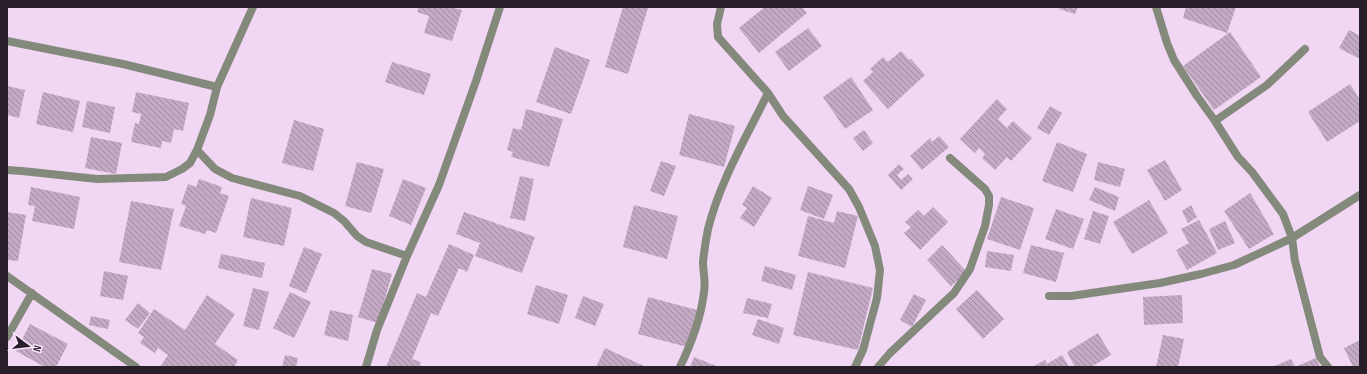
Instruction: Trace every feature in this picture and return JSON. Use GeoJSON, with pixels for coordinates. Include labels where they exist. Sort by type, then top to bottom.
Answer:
{"type":"FeatureCollection","features":[{"type":"Feature","properties":{"kind":"street"},"geometry":{"type":"LineString","coordinates":[[7,170],[97,179],[166,177],[182,169],[190,163],[197,150],[210,115],[217,87],[253,7]]}},
{"type":"Feature","properties":{"kind":"street"},"geometry":{"type":"LineString","coordinates":[[366,367],[377,330],[407,256],[439,185],[476,82],[500,7]]}},
{"type":"Feature","properties":{"kind":"street"},"geometry":{"type":"LineString","coordinates":[[721,7],[718,24],[718,37],[768,93],[782,116],[849,189],[859,207],[875,246],[880,270],[877,298],[863,350],[855,367]]}},
{"type":"Feature","properties":{"kind":"street"},"geometry":{"type":"LineString","coordinates":[[1156,7],[1174,60],[1238,157],[1283,214],[1292,238],[1295,261],[1320,357],[1328,367]]}},
{"type":"Feature","properties":{"kind":"street"},"geometry":{"type":"LineString","coordinates":[[7,41],[123,64],[217,87]]}},
{"type":"Feature","properties":{"kind":"street"},"geometry":{"type":"LineString","coordinates":[[1215,121],[1267,85],[1305,49]]}},
{"type":"Feature","properties":{"kind":"street"},"geometry":{"type":"LineString","coordinates":[[680,367],[688,351],[698,320],[704,291],[703,262],[708,230],[721,188],[734,163],[745,136],[768,93]]}},
{"type":"Feature","properties":{"kind":"street"},"geometry":{"type":"LineString","coordinates":[[197,150],[215,169],[232,178],[300,196],[334,213],[344,221],[357,236],[366,242],[407,256]]}},
{"type":"Feature","properties":{"kind":"street"},"geometry":{"type":"LineString","coordinates":[[878,367],[890,353],[954,293],[970,269],[985,226],[989,196],[985,189],[950,158]]}},
{"type":"Feature","properties":{"kind":"street"},"geometry":{"type":"LineString","coordinates":[[1049,296],[1071,296],[1160,283],[1234,265],[1292,238],[1360,195]]}},
{"type":"Feature","properties":{"kind":"street"},"geometry":{"type":"LineString","coordinates":[[7,276],[136,367]]}},
{"type":"Feature","properties":{"kind":"street"},"geometry":{"type":"LineString","coordinates":[[7,337],[32,293]]}},
{"type":"Feature","properties":{"kind":"building"},"geometry":{"type":"Polygon","coordinates":[[[419,7],[450,7],[462,10],[452,41],[424,33],[429,16],[417,12],[419,7]]]}},
{"type":"Feature","properties":{"kind":"building"},"geometry":{"type":"Polygon","coordinates":[[[623,7],[648,8],[628,74],[605,67],[623,7]]]}},
{"type":"Feature","properties":{"kind":"building"},"geometry":{"type":"Polygon","coordinates":[[[765,7],[802,7],[807,13],[759,53],[739,28],[765,7]]]}},
{"type":"Feature","properties":{"kind":"building"},"geometry":{"type":"Polygon","coordinates":[[[1060,7],[1078,7],[1075,14],[1059,9],[1060,7]]]}},
{"type":"Feature","properties":{"kind":"building"},"geometry":{"type":"Polygon","coordinates":[[[1186,7],[1236,7],[1227,33],[1183,18],[1186,7]]]}},
{"type":"Feature","properties":{"kind":"building"},"geometry":{"type":"Polygon","coordinates":[[[808,28],[822,46],[789,71],[775,52],[808,28]]]}},
{"type":"Feature","properties":{"kind":"building"},"geometry":{"type":"Polygon","coordinates":[[[1349,30],[1360,36],[1360,59],[1339,48],[1349,30]]]}},
{"type":"Feature","properties":{"kind":"building"},"geometry":{"type":"Polygon","coordinates":[[[1230,32],[1261,77],[1214,110],[1183,66],[1230,32]]]}},
{"type":"Feature","properties":{"kind":"building"},"geometry":{"type":"Polygon","coordinates":[[[555,47],[590,60],[571,114],[536,102],[555,47]]]}},
{"type":"Feature","properties":{"kind":"building"},"geometry":{"type":"Polygon","coordinates":[[[901,51],[909,60],[911,59],[925,75],[888,109],[863,81],[873,72],[870,69],[883,57],[888,62],[901,51]]]}},
{"type":"Feature","properties":{"kind":"building"},"geometry":{"type":"Polygon","coordinates":[[[392,62],[431,74],[424,95],[385,82],[392,62]]]}},
{"type":"Feature","properties":{"kind":"building"},"geometry":{"type":"Polygon","coordinates":[[[851,77],[873,110],[845,129],[823,97],[851,77]]]}},
{"type":"Feature","properties":{"kind":"building"},"geometry":{"type":"Polygon","coordinates":[[[1350,84],[1360,100],[1360,121],[1327,142],[1308,112],[1350,84]]]}},
{"type":"Feature","properties":{"kind":"building"},"geometry":{"type":"Polygon","coordinates":[[[7,86],[25,90],[19,118],[7,115],[7,86]]]}},
{"type":"Feature","properties":{"kind":"building"},"geometry":{"type":"Polygon","coordinates":[[[43,92],[80,101],[73,132],[36,124],[43,92]]]}},
{"type":"Feature","properties":{"kind":"building"},"geometry":{"type":"Polygon","coordinates":[[[136,92],[189,103],[183,131],[174,129],[171,143],[162,141],[161,148],[131,142],[135,123],[139,124],[141,114],[132,112],[136,92]]]}},
{"type":"Feature","properties":{"kind":"building"},"geometry":{"type":"Polygon","coordinates":[[[997,99],[1007,109],[998,119],[1007,128],[1013,121],[1032,138],[1011,161],[1007,157],[995,170],[982,158],[985,154],[979,148],[975,153],[960,139],[997,99]]]}},
{"type":"Feature","properties":{"kind":"building"},"geometry":{"type":"Polygon","coordinates":[[[87,101],[115,107],[110,133],[82,127],[87,101]]]}},
{"type":"Feature","properties":{"kind":"building"},"geometry":{"type":"Polygon","coordinates":[[[1050,106],[1062,113],[1049,135],[1037,128],[1050,106]]]}},
{"type":"Feature","properties":{"kind":"building"},"geometry":{"type":"Polygon","coordinates":[[[526,109],[563,119],[549,167],[511,157],[513,152],[507,150],[513,128],[521,130],[526,109]]]}},
{"type":"Feature","properties":{"kind":"building"},"geometry":{"type":"Polygon","coordinates":[[[689,114],[735,126],[724,167],[679,155],[689,114]]]}},
{"type":"Feature","properties":{"kind":"building"},"geometry":{"type":"Polygon","coordinates":[[[294,120],[324,129],[313,171],[282,163],[294,120]]]}},
{"type":"Feature","properties":{"kind":"building"},"geometry":{"type":"Polygon","coordinates":[[[864,130],[873,143],[863,151],[853,138],[864,130]]]}},
{"type":"Feature","properties":{"kind":"building"},"geometry":{"type":"Polygon","coordinates":[[[939,136],[949,147],[922,170],[910,156],[930,138],[932,142],[939,136]]]}},
{"type":"Feature","properties":{"kind":"building"},"geometry":{"type":"Polygon","coordinates":[[[91,137],[122,143],[116,174],[85,168],[91,137]]]}},
{"type":"Feature","properties":{"kind":"building"},"geometry":{"type":"Polygon","coordinates":[[[1057,142],[1087,154],[1073,192],[1042,181],[1057,142]]]}},
{"type":"Feature","properties":{"kind":"building"},"geometry":{"type":"Polygon","coordinates":[[[1165,160],[1182,190],[1165,201],[1147,170],[1165,160]]]}},
{"type":"Feature","properties":{"kind":"building"},"geometry":{"type":"Polygon","coordinates":[[[661,161],[676,166],[664,196],[650,191],[661,161]]]}},
{"type":"Feature","properties":{"kind":"building"},"geometry":{"type":"Polygon","coordinates":[[[357,162],[384,169],[371,213],[345,206],[357,162]]]}},
{"type":"Feature","properties":{"kind":"building"},"geometry":{"type":"Polygon","coordinates":[[[1098,162],[1125,169],[1120,187],[1094,180],[1098,162]]]}},
{"type":"Feature","properties":{"kind":"building"},"geometry":{"type":"Polygon","coordinates":[[[899,164],[904,169],[897,175],[901,180],[908,174],[913,179],[901,190],[888,175],[899,164]]]}},
{"type":"Feature","properties":{"kind":"building"},"geometry":{"type":"Polygon","coordinates":[[[520,176],[534,179],[525,221],[510,218],[520,176]]]}},
{"type":"Feature","properties":{"kind":"building"},"geometry":{"type":"Polygon","coordinates":[[[199,179],[222,187],[220,193],[229,196],[216,233],[207,230],[205,234],[179,226],[186,206],[181,204],[188,184],[196,187],[199,179]]]}},
{"type":"Feature","properties":{"kind":"building"},"geometry":{"type":"Polygon","coordinates":[[[403,179],[426,188],[411,225],[389,216],[403,179]]]}},
{"type":"Feature","properties":{"kind":"building"},"geometry":{"type":"Polygon","coordinates":[[[753,186],[772,198],[754,227],[740,218],[747,208],[742,205],[753,186]]]}},
{"type":"Feature","properties":{"kind":"building"},"geometry":{"type":"Polygon","coordinates":[[[808,186],[833,195],[824,219],[800,210],[808,186]]]}},
{"type":"Feature","properties":{"kind":"building"},"geometry":{"type":"Polygon","coordinates":[[[31,187],[80,197],[74,229],[32,221],[35,206],[28,205],[31,187]]]}},
{"type":"Feature","properties":{"kind":"building"},"geometry":{"type":"Polygon","coordinates":[[[1095,187],[1119,197],[1115,211],[1089,200],[1095,187]]]}},
{"type":"Feature","properties":{"kind":"building"},"geometry":{"type":"Polygon","coordinates":[[[1250,193],[1274,234],[1249,249],[1224,211],[1250,193]]]}},
{"type":"Feature","properties":{"kind":"building"},"geometry":{"type":"Polygon","coordinates":[[[1001,197],[1034,208],[1020,250],[987,239],[1001,197]]]}},
{"type":"Feature","properties":{"kind":"building"},"geometry":{"type":"Polygon","coordinates":[[[251,198],[292,208],[284,246],[243,237],[251,198]]]}},
{"type":"Feature","properties":{"kind":"building"},"geometry":{"type":"Polygon","coordinates":[[[1149,200],[1168,233],[1132,254],[1113,222],[1149,200]]]}},
{"type":"Feature","properties":{"kind":"building"},"geometry":{"type":"Polygon","coordinates":[[[131,201],[174,209],[161,270],[119,262],[131,201]]]}},
{"type":"Feature","properties":{"kind":"building"},"geometry":{"type":"Polygon","coordinates":[[[634,205],[678,216],[667,259],[623,247],[634,205]]]}},
{"type":"Feature","properties":{"kind":"building"},"geometry":{"type":"Polygon","coordinates":[[[1191,205],[1197,217],[1188,223],[1182,211],[1191,205]]]}},
{"type":"Feature","properties":{"kind":"building"},"geometry":{"type":"Polygon","coordinates":[[[933,207],[948,222],[920,250],[904,233],[911,227],[905,222],[918,210],[924,216],[933,207]]]}},
{"type":"Feature","properties":{"kind":"building"},"geometry":{"type":"Polygon","coordinates":[[[1056,209],[1084,219],[1073,249],[1045,239],[1056,209]]]}},
{"type":"Feature","properties":{"kind":"building"},"geometry":{"type":"Polygon","coordinates":[[[837,211],[858,216],[845,268],[798,256],[808,216],[834,223],[837,211]]]}},
{"type":"Feature","properties":{"kind":"building"},"geometry":{"type":"Polygon","coordinates":[[[1093,211],[1109,216],[1100,244],[1084,239],[1093,211]]]}},
{"type":"Feature","properties":{"kind":"building"},"geometry":{"type":"Polygon","coordinates":[[[7,212],[26,215],[18,261],[7,260],[7,212]]]}},
{"type":"Feature","properties":{"kind":"building"},"geometry":{"type":"Polygon","coordinates":[[[464,212],[535,237],[522,273],[475,256],[480,243],[456,234],[464,212]]]}},
{"type":"Feature","properties":{"kind":"building"},"geometry":{"type":"Polygon","coordinates":[[[1199,220],[1217,253],[1187,270],[1176,250],[1189,243],[1181,229],[1199,220]]]}},
{"type":"Feature","properties":{"kind":"building"},"geometry":{"type":"Polygon","coordinates":[[[1225,221],[1235,243],[1218,250],[1209,229],[1225,221]]]}},
{"type":"Feature","properties":{"kind":"building"},"geometry":{"type":"Polygon","coordinates":[[[449,244],[474,255],[467,272],[459,268],[438,316],[431,313],[412,359],[421,362],[419,367],[386,367],[417,293],[426,297],[449,244]]]}},
{"type":"Feature","properties":{"kind":"building"},"geometry":{"type":"Polygon","coordinates":[[[942,245],[967,272],[951,286],[927,260],[942,245]]]}},
{"type":"Feature","properties":{"kind":"building"},"geometry":{"type":"Polygon","coordinates":[[[1031,245],[1064,253],[1056,282],[1023,273],[1031,245]]]}},
{"type":"Feature","properties":{"kind":"building"},"geometry":{"type":"Polygon","coordinates":[[[304,247],[322,254],[306,293],[289,286],[304,247]]]}},
{"type":"Feature","properties":{"kind":"building"},"geometry":{"type":"Polygon","coordinates":[[[987,251],[1014,255],[1011,271],[985,267],[987,251]]]}},
{"type":"Feature","properties":{"kind":"building"},"geometry":{"type":"Polygon","coordinates":[[[221,254],[265,263],[262,278],[218,268],[221,254]]]}},
{"type":"Feature","properties":{"kind":"building"},"geometry":{"type":"Polygon","coordinates":[[[765,266],[796,275],[792,290],[761,281],[765,266]]]}},
{"type":"Feature","properties":{"kind":"building"},"geometry":{"type":"Polygon","coordinates":[[[372,269],[392,274],[378,323],[358,317],[372,269]]]}},
{"type":"Feature","properties":{"kind":"building"},"geometry":{"type":"Polygon","coordinates":[[[104,271],[128,276],[123,300],[100,296],[104,271]]]}},
{"type":"Feature","properties":{"kind":"building"},"geometry":{"type":"Polygon","coordinates":[[[808,272],[873,288],[858,350],[793,335],[808,272]]]}},
{"type":"Feature","properties":{"kind":"building"},"geometry":{"type":"Polygon","coordinates":[[[536,285],[568,295],[559,324],[527,314],[536,285]]]}},
{"type":"Feature","properties":{"kind":"building"},"geometry":{"type":"Polygon","coordinates":[[[253,288],[269,292],[259,330],[243,326],[253,288]]]}},
{"type":"Feature","properties":{"kind":"building"},"geometry":{"type":"Polygon","coordinates":[[[977,290],[1004,319],[983,339],[956,309],[977,290]]]}},
{"type":"Feature","properties":{"kind":"building"},"geometry":{"type":"Polygon","coordinates":[[[290,292],[311,302],[294,338],[273,328],[290,292]]]}},
{"type":"Feature","properties":{"kind":"building"},"geometry":{"type":"Polygon","coordinates":[[[914,294],[926,300],[912,327],[900,320],[914,294]]]}},
{"type":"Feature","properties":{"kind":"building"},"geometry":{"type":"Polygon","coordinates":[[[207,295],[235,314],[215,344],[238,360],[234,367],[160,367],[168,355],[158,348],[155,353],[140,343],[144,337],[138,333],[154,309],[185,330],[207,295]]]}},
{"type":"Feature","properties":{"kind":"building"},"geometry":{"type":"Polygon","coordinates":[[[1182,295],[1183,323],[1144,325],[1143,297],[1182,295]]]}},
{"type":"Feature","properties":{"kind":"building"},"geometry":{"type":"Polygon","coordinates":[[[583,296],[604,304],[595,326],[575,318],[583,296]]]}},
{"type":"Feature","properties":{"kind":"building"},"geometry":{"type":"Polygon","coordinates":[[[648,297],[697,310],[687,347],[638,334],[648,297]]]}},
{"type":"Feature","properties":{"kind":"building"},"geometry":{"type":"Polygon","coordinates":[[[747,298],[772,304],[768,318],[743,313],[747,298]]]}},
{"type":"Feature","properties":{"kind":"building"},"geometry":{"type":"Polygon","coordinates":[[[138,303],[150,313],[138,329],[125,320],[138,303]]]}},
{"type":"Feature","properties":{"kind":"building"},"geometry":{"type":"Polygon","coordinates":[[[330,310],[353,315],[348,341],[324,335],[330,310]]]}},
{"type":"Feature","properties":{"kind":"building"},"geometry":{"type":"Polygon","coordinates":[[[91,316],[110,320],[108,329],[89,325],[91,316]]]}},
{"type":"Feature","properties":{"kind":"building"},"geometry":{"type":"Polygon","coordinates":[[[758,319],[784,328],[779,344],[752,335],[758,319]]]}},
{"type":"Feature","properties":{"kind":"building"},"geometry":{"type":"Polygon","coordinates":[[[30,324],[68,344],[56,367],[45,367],[16,351],[30,324]]]}},
{"type":"Feature","properties":{"kind":"building"},"geometry":{"type":"Polygon","coordinates":[[[1098,333],[1111,355],[1091,367],[1075,367],[1067,352],[1098,333]]]}},
{"type":"Feature","properties":{"kind":"building"},"geometry":{"type":"Polygon","coordinates":[[[1163,335],[1184,339],[1178,367],[1156,367],[1163,335]]]}},
{"type":"Feature","properties":{"kind":"building"},"geometry":{"type":"Polygon","coordinates":[[[1360,340],[1360,367],[1353,367],[1344,348],[1360,340]]]}},
{"type":"Feature","properties":{"kind":"building"},"geometry":{"type":"Polygon","coordinates":[[[605,348],[646,367],[596,367],[605,348]]]}},
{"type":"Feature","properties":{"kind":"building"},"geometry":{"type":"Polygon","coordinates":[[[285,355],[298,358],[296,367],[282,367],[285,355]]]}},
{"type":"Feature","properties":{"kind":"building"},"geometry":{"type":"Polygon","coordinates":[[[1062,355],[1069,367],[1032,367],[1045,360],[1047,364],[1062,355]]]}},
{"type":"Feature","properties":{"kind":"building"},"geometry":{"type":"Polygon","coordinates":[[[694,357],[719,367],[690,367],[694,357]]]}},
{"type":"Feature","properties":{"kind":"building"},"geometry":{"type":"Polygon","coordinates":[[[1316,358],[1320,367],[1295,367],[1316,358]]]}},
{"type":"Feature","properties":{"kind":"building"},"geometry":{"type":"Polygon","coordinates":[[[1291,359],[1295,367],[1272,367],[1291,359]]]}}]}
